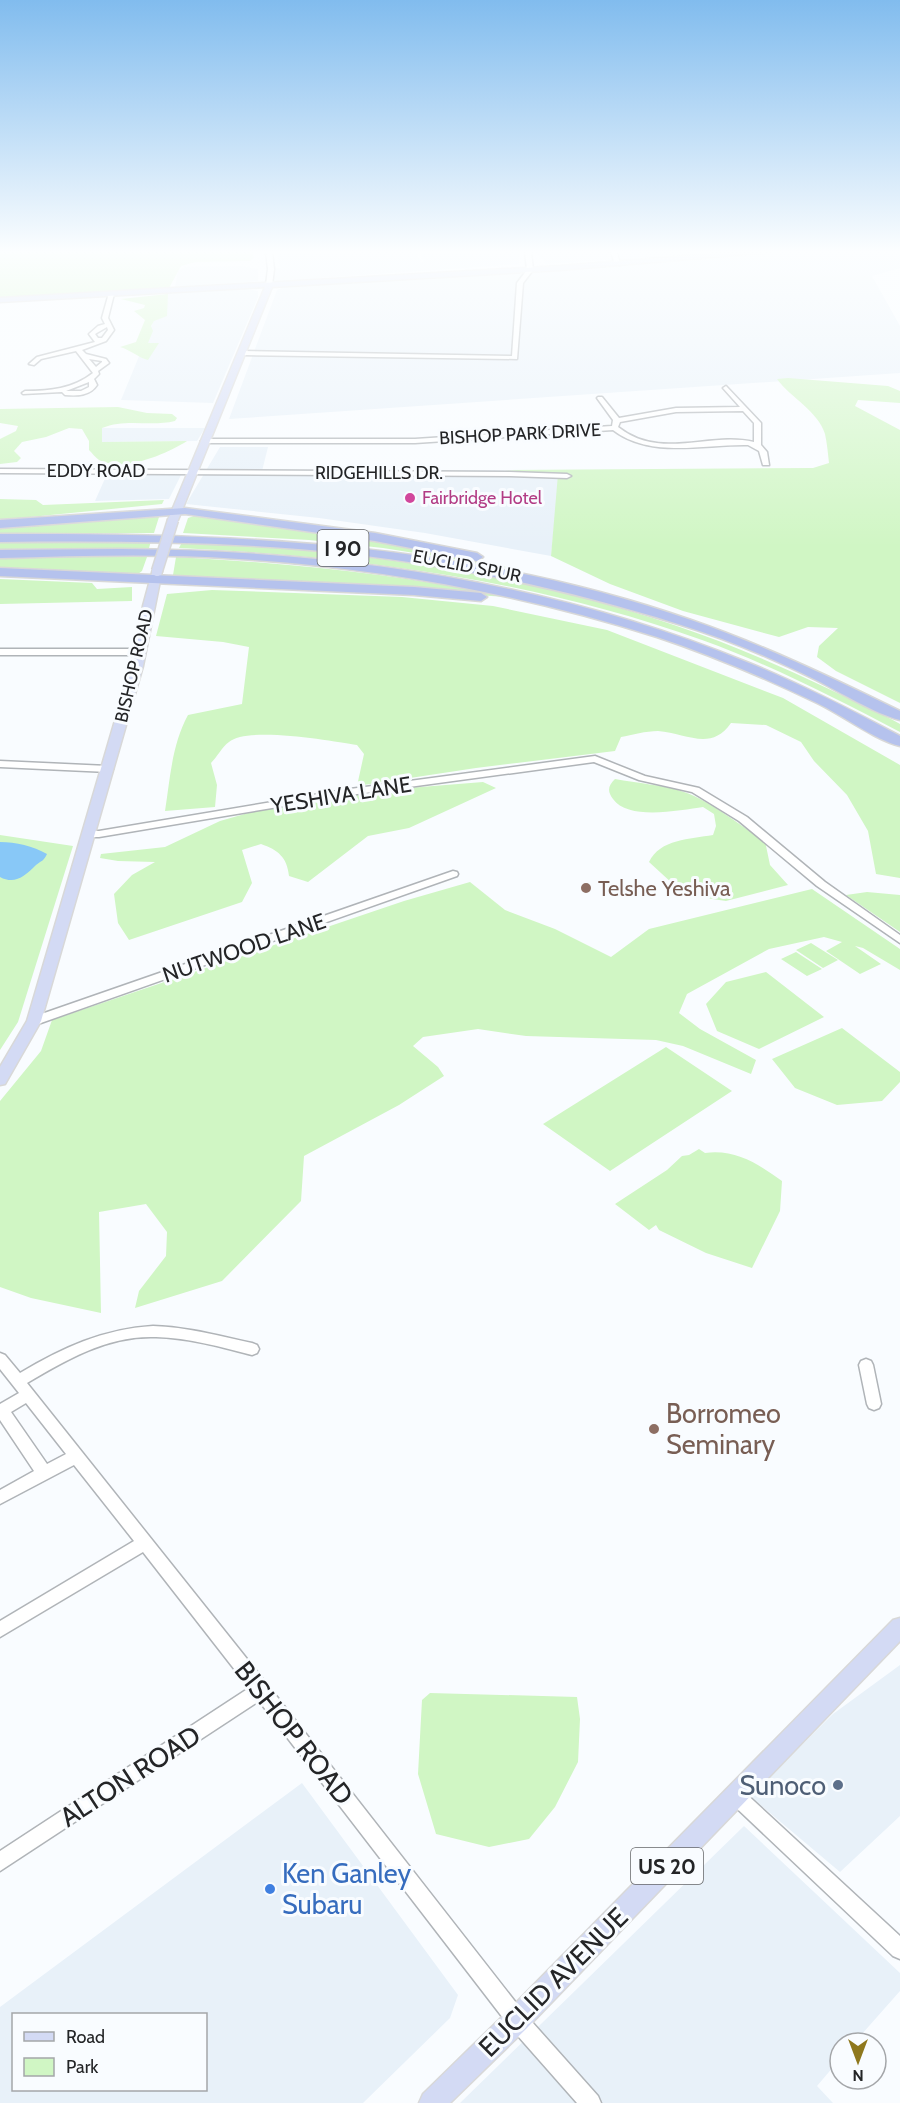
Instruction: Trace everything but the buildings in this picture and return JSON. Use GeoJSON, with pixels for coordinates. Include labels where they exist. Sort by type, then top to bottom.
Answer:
{"type":"FeatureCollection","features":[{"type":"Feature","properties":{"kind":"highway"},"geometry":{"type":"LineString","coordinates":[[0,524],[174,515],[365,535],[464,554],[582,586],[678,620]]}},
{"type":"Feature","properties":{"kind":"highway","name":"EUCLID SPUR"},"geometry":{"type":"LineString","coordinates":[[0,538],[181,537],[269,542],[363,551],[513,575],[596,595],[678,620],[758,649],[839,685],[900,716]]}},
{"type":"Feature","properties":{"kind":"highway","name":"EUCLID SPUR"},"geometry":{"type":"LineString","coordinates":[[0,554],[189,553],[278,558],[357,566],[444,579],[529,596],[667,636],[739,663],[802,690],[900,741]]}},
{"type":"Feature","properties":{"kind":"highway"},"geometry":{"type":"LineString","coordinates":[[0,572],[156,576],[467,595],[550,608],[667,636]]}},
{"type":"Feature","properties":{"kind":"highway"},"geometry":{"type":"LineString","coordinates":[[839,685],[900,709]]}},
{"type":"Feature","properties":{"kind":"main road","name":"BISHOP ROAD"},"geometry":{"type":"LineString","coordinates":[[0,1080],[34,1021],[141,652],[156,576],[174,515],[244,350]]}},
{"type":"Feature","properties":{"kind":"main road","name":"EUCLID AVENUE"},"geometry":{"type":"LineString","coordinates":[[432,2103],[517,2020],[900,1627]]}},
{"type":"Feature","properties":{"kind":"street"},"geometry":{"type":"LineString","coordinates":[[32,364],[39,358],[73,350]]}},
{"type":"Feature","properties":{"kind":"street"},"geometry":{"type":"LineString","coordinates":[[25,393],[58,391],[71,394],[92,389],[94,385],[91,379],[96,374],[95,370],[79,350]]}},
{"type":"Feature","properties":{"kind":"street"},"geometry":{"type":"LineString","coordinates":[[243,353],[515,358],[516,350]]}},
{"type":"Feature","properties":{"kind":"street"},"geometry":{"type":"LineString","coordinates":[[85,356],[104,360],[106,363],[95,370]]}},
{"type":"Feature","properties":{"kind":"street"},"geometry":{"type":"LineString","coordinates":[[726,388],[758,423],[757,445],[764,450],[766,463]]}},
{"type":"Feature","properties":{"kind":"street"},"geometry":{"type":"LineString","coordinates":[[600,398],[616,424]]}},
{"type":"Feature","properties":{"kind":"street","name":"BISHOP PARK DRIVE"},"geometry":{"type":"LineString","coordinates":[[206,441],[267,444],[277,441],[415,441],[616,424],[676,410],[744,409]]}},
{"type":"Feature","properties":{"kind":"street","name":"BISHOP PARK DRIVE"},"geometry":{"type":"LineString","coordinates":[[616,424],[624,438],[655,444],[723,445],[738,442],[757,445]]}},
{"type":"Feature","properties":{"kind":"street","name":"EDDY ROAD"},"geometry":{"type":"LineString","coordinates":[[0,471],[192,472]]}},
{"type":"Feature","properties":{"kind":"street","name":"RIDGEHILLS DR."},"geometry":{"type":"LineString","coordinates":[[192,472],[567,476]]}},
{"type":"Feature","properties":{"kind":"street"},"geometry":{"type":"LineString","coordinates":[[0,652],[141,652]]}},
{"type":"Feature","properties":{"kind":"street","name":"YESHIVA LANE"},"geometry":{"type":"LineString","coordinates":[[88,834],[350,792],[595,759],[642,778],[695,790],[742,819],[821,884],[900,940]]}},
{"type":"Feature","properties":{"kind":"street"},"geometry":{"type":"LineString","coordinates":[[0,764],[108,769]]}},
{"type":"Feature","properties":{"kind":"street","name":"NUTWOOD LANE"},"geometry":{"type":"LineString","coordinates":[[34,1021],[453,874]]}},
{"type":"Feature","properties":{"kind":"street"},"geometry":{"type":"LineString","coordinates":[[17,1382],[64,1353],[109,1336],[154,1331],[252,1349]]}},
{"type":"Feature","properties":{"kind":"street","name":"BISHOP ROAD"},"geometry":{"type":"LineString","coordinates":[[0,1359],[517,2020],[591,2103]]}},
{"type":"Feature","properties":{"kind":"street"},"geometry":{"type":"LineString","coordinates":[[866,1365],[874,1404]]}},
{"type":"Feature","properties":{"kind":"street"},"geometry":{"type":"LineString","coordinates":[[28,1395],[1,1411],[44,1473]]}},
{"type":"Feature","properties":{"kind":"street"},"geometry":{"type":"LineString","coordinates":[[0,1498],[77,1456]]}},
{"type":"Feature","properties":{"kind":"street"},"geometry":{"type":"LineString","coordinates":[[0,1630],[145,1543]]}},
{"type":"Feature","properties":{"kind":"street","name":"ALTON ROAD"},"geometry":{"type":"LineString","coordinates":[[0,1862],[261,1690]]}},
{"type":"Feature","properties":{"kind":"street"},"geometry":{"type":"LineString","coordinates":[[736,1796],[900,1949]]}},
{"type":"Feature","properties":{"kind":"shaded area"},"geometry":{"type":"Polygon","coordinates":[[[142,350],[235,350],[213,403],[121,400],[142,350]]]}},
{"type":"Feature","properties":{"kind":"shaded area"},"geometry":{"type":"Polygon","coordinates":[[[255,350],[900,350],[900,373],[229,419],[255,350]]]}},
{"type":"Feature","properties":{"kind":"shaded area"},"geometry":{"type":"Polygon","coordinates":[[[102,428],[205,428],[197,441],[101,442],[102,428]]]}},
{"type":"Feature","properties":{"kind":"shaded area"},"geometry":{"type":"Polygon","coordinates":[[[220,447],[268,447],[262,471],[495,470],[558,474],[551,556],[425,533],[319,518],[186,504],[220,447]]]}},
{"type":"Feature","properties":{"kind":"shaded area"},"geometry":{"type":"Polygon","coordinates":[[[179,473],[181,475],[169,499],[95,501],[107,474],[179,473]]]}},
{"type":"Feature","properties":{"kind":"shaded area"},"geometry":{"type":"Polygon","coordinates":[[[900,1665],[900,1816],[840,1872],[750,1796],[833,1714],[900,1665]]]}},
{"type":"Feature","properties":{"kind":"shaded area","name":"Ken Ganley Subaru"},"geometry":{"type":"Polygon","coordinates":[[[302,1783],[458,1995],[450,2018],[363,2103],[0,2103],[0,2007],[302,1783]]]}},
{"type":"Feature","properties":{"kind":"shaded area"},"geometry":{"type":"Polygon","coordinates":[[[744,1826],[900,1973],[900,1991],[865,2031],[828,2031],[828,2073],[817,2086],[833,2103],[460,2103],[744,1826]]]}},
{"type":"Feature","properties":{"kind":"green space"},"geometry":{"type":"Polygon","coordinates":[[[127,350],[154,350],[148,360],[127,350]]]}},
{"type":"Feature","properties":{"kind":"green space"},"geometry":{"type":"Polygon","coordinates":[[[777,379],[888,386],[900,391],[900,403],[858,400],[855,406],[900,430],[900,703],[836,671],[817,657],[819,646],[838,628],[808,627],[779,637],[683,611],[610,584],[551,556],[558,474],[505,470],[813,468],[829,463],[826,437],[822,426],[817,418],[777,379]]]}},
{"type":"Feature","properties":{"kind":"green space"},"geometry":{"type":"Polygon","coordinates":[[[118,407],[147,413],[172,414],[177,418],[175,421],[166,423],[111,425],[102,428],[102,442],[187,441],[144,460],[132,463],[109,463],[99,460],[89,450],[89,441],[82,429],[69,428],[46,437],[22,442],[14,451],[21,458],[17,462],[0,464],[0,439],[16,431],[18,426],[0,423],[0,409],[118,407]]]}},
{"type":"Feature","properties":{"kind":"green space"},"geometry":{"type":"Polygon","coordinates":[[[0,499],[36,500],[43,505],[164,500],[162,504],[0,520],[0,499]]]}},
{"type":"Feature","properties":{"kind":"green space"},"geometry":{"type":"Polygon","coordinates":[[[155,515],[159,517],[154,533],[0,534],[0,526],[155,515]]]}},
{"type":"Feature","properties":{"kind":"green space"},"geometry":{"type":"Polygon","coordinates":[[[197,515],[396,544],[491,562],[509,568],[383,548],[309,540],[183,533],[188,518],[197,515]]]}},
{"type":"Feature","properties":{"kind":"green space"},"geometry":{"type":"Polygon","coordinates":[[[151,541],[149,548],[0,549],[0,543],[151,541]]]}},
{"type":"Feature","properties":{"kind":"green space"},"geometry":{"type":"Polygon","coordinates":[[[182,542],[307,551],[431,566],[553,590],[614,606],[730,645],[784,668],[891,719],[900,724],[900,732],[753,660],[639,619],[574,601],[510,587],[378,565],[312,557],[179,548],[182,542]]]}},
{"type":"Feature","properties":{"kind":"green space"},"geometry":{"type":"Polygon","coordinates":[[[147,557],[142,571],[135,576],[0,569],[0,559],[147,557]]]}},
{"type":"Feature","properties":{"kind":"green space"},"geometry":{"type":"Polygon","coordinates":[[[176,557],[342,571],[425,582],[507,597],[175,576],[173,575],[176,557]]]}},
{"type":"Feature","properties":{"kind":"green space"},"geometry":{"type":"Polygon","coordinates":[[[0,579],[92,583],[97,589],[132,587],[132,601],[0,604],[0,579]]]}},
{"type":"Feature","properties":{"kind":"green space"},"geometry":{"type":"Polygon","coordinates":[[[212,590],[402,597],[493,606],[607,630],[783,698],[900,765],[900,878],[876,874],[868,831],[847,795],[814,761],[801,742],[766,725],[731,723],[723,732],[706,739],[668,732],[649,732],[621,737],[615,751],[476,768],[357,786],[364,754],[357,745],[290,736],[239,737],[229,742],[211,763],[217,785],[215,807],[165,811],[175,750],[188,715],[242,704],[249,647],[223,642],[156,636],[167,594],[212,590]]]}},
{"type":"Feature","properties":{"kind":"green space"},"geometry":{"type":"Polygon","coordinates":[[[615,779],[676,790],[694,796],[715,808],[765,841],[770,865],[788,885],[726,901],[685,895],[649,862],[654,854],[668,844],[713,835],[716,826],[714,814],[703,807],[669,812],[630,810],[620,806],[611,796],[609,789],[615,779]]]}},
{"type":"Feature","properties":{"kind":"green space"},"geometry":{"type":"Polygon","coordinates":[[[483,782],[496,788],[409,828],[368,836],[308,882],[289,876],[281,855],[261,844],[242,850],[252,883],[242,902],[129,940],[118,923],[114,894],[132,875],[155,862],[118,861],[100,858],[101,854],[165,847],[220,821],[259,810],[396,789],[483,782]]]}},
{"type":"Feature","properties":{"kind":"green space"},"geometry":{"type":"Polygon","coordinates":[[[0,835],[73,846],[18,1022],[0,1050],[0,835]]]}},
{"type":"Feature","properties":{"kind":"green space"},"geometry":{"type":"Polygon","coordinates":[[[470,882],[505,910],[555,929],[611,957],[649,929],[812,889],[900,949],[900,970],[863,948],[855,946],[881,964],[860,974],[826,951],[842,942],[824,937],[769,949],[687,994],[679,1013],[700,1029],[756,1060],[751,1074],[683,1046],[656,1040],[526,1036],[478,1029],[423,1037],[413,1046],[438,1067],[444,1076],[399,1105],[304,1156],[301,1201],[222,1281],[135,1308],[139,1291],[166,1256],[167,1232],[146,1204],[99,1212],[101,1313],[31,1298],[0,1287],[0,1101],[41,1051],[52,1020],[404,901],[470,882]]]}},
{"type":"Feature","properties":{"kind":"green space"},"geometry":{"type":"Polygon","coordinates":[[[867,892],[900,895],[900,932],[846,895],[867,892]]]}},
{"type":"Feature","properties":{"kind":"green space"},"geometry":{"type":"Polygon","coordinates":[[[811,943],[838,960],[823,968],[796,950],[811,943]]]}},
{"type":"Feature","properties":{"kind":"green space"},"geometry":{"type":"Polygon","coordinates":[[[796,952],[822,969],[807,976],[781,959],[796,952]]]}},
{"type":"Feature","properties":{"kind":"green space"},"geometry":{"type":"Polygon","coordinates":[[[766,972],[824,1017],[759,1049],[717,1031],[706,1004],[726,982],[766,972]]]}},
{"type":"Feature","properties":{"kind":"green space"},"geometry":{"type":"Polygon","coordinates":[[[842,1028],[900,1072],[900,1082],[882,1101],[837,1105],[795,1088],[772,1059],[842,1028]]]}},
{"type":"Feature","properties":{"kind":"green space"},"geometry":{"type":"Polygon","coordinates":[[[666,1047],[732,1091],[610,1171],[543,1124],[666,1047]]]}},
{"type":"Feature","properties":{"kind":"green space"},"geometry":{"type":"Polygon","coordinates":[[[699,1149],[705,1153],[727,1153],[746,1159],[782,1181],[780,1211],[752,1268],[706,1253],[659,1230],[656,1225],[649,1230],[615,1204],[667,1170],[682,1156],[699,1149]]]}},
{"type":"Feature","properties":{"kind":"green space"},"geometry":{"type":"Polygon","coordinates":[[[430,1693],[577,1697],[580,1719],[578,1762],[555,1807],[529,1839],[489,1847],[436,1834],[418,1774],[422,1700],[430,1693]]]}},
{"type":"Feature","properties":{"kind":"water"},"geometry":{"type":"Polygon","coordinates":[[[0,842],[24,845],[47,854],[44,860],[24,876],[15,880],[5,879],[0,877],[0,842]]]}},
{"type":"Feature","properties":{"kind":"place","name":"Fairbridge Hotel"},"geometry":{"type":"Point","coordinates":[410,498]}},
{"type":"Feature","properties":{"kind":"place","name":"Telshe Yeshiva"},"geometry":{"type":"Point","coordinates":[586,888]}},
{"type":"Feature","properties":{"kind":"place","name":"Borromeo Seminary"},"geometry":{"type":"Point","coordinates":[654,1429]}},
{"type":"Feature","properties":{"kind":"place","name":"Sunoco"},"geometry":{"type":"Point","coordinates":[838,1785]}},
{"type":"Feature","properties":{"kind":"place","name":"Ken Ganley Subaru"},"geometry":{"type":"Point","coordinates":[270,1889]}}]}
